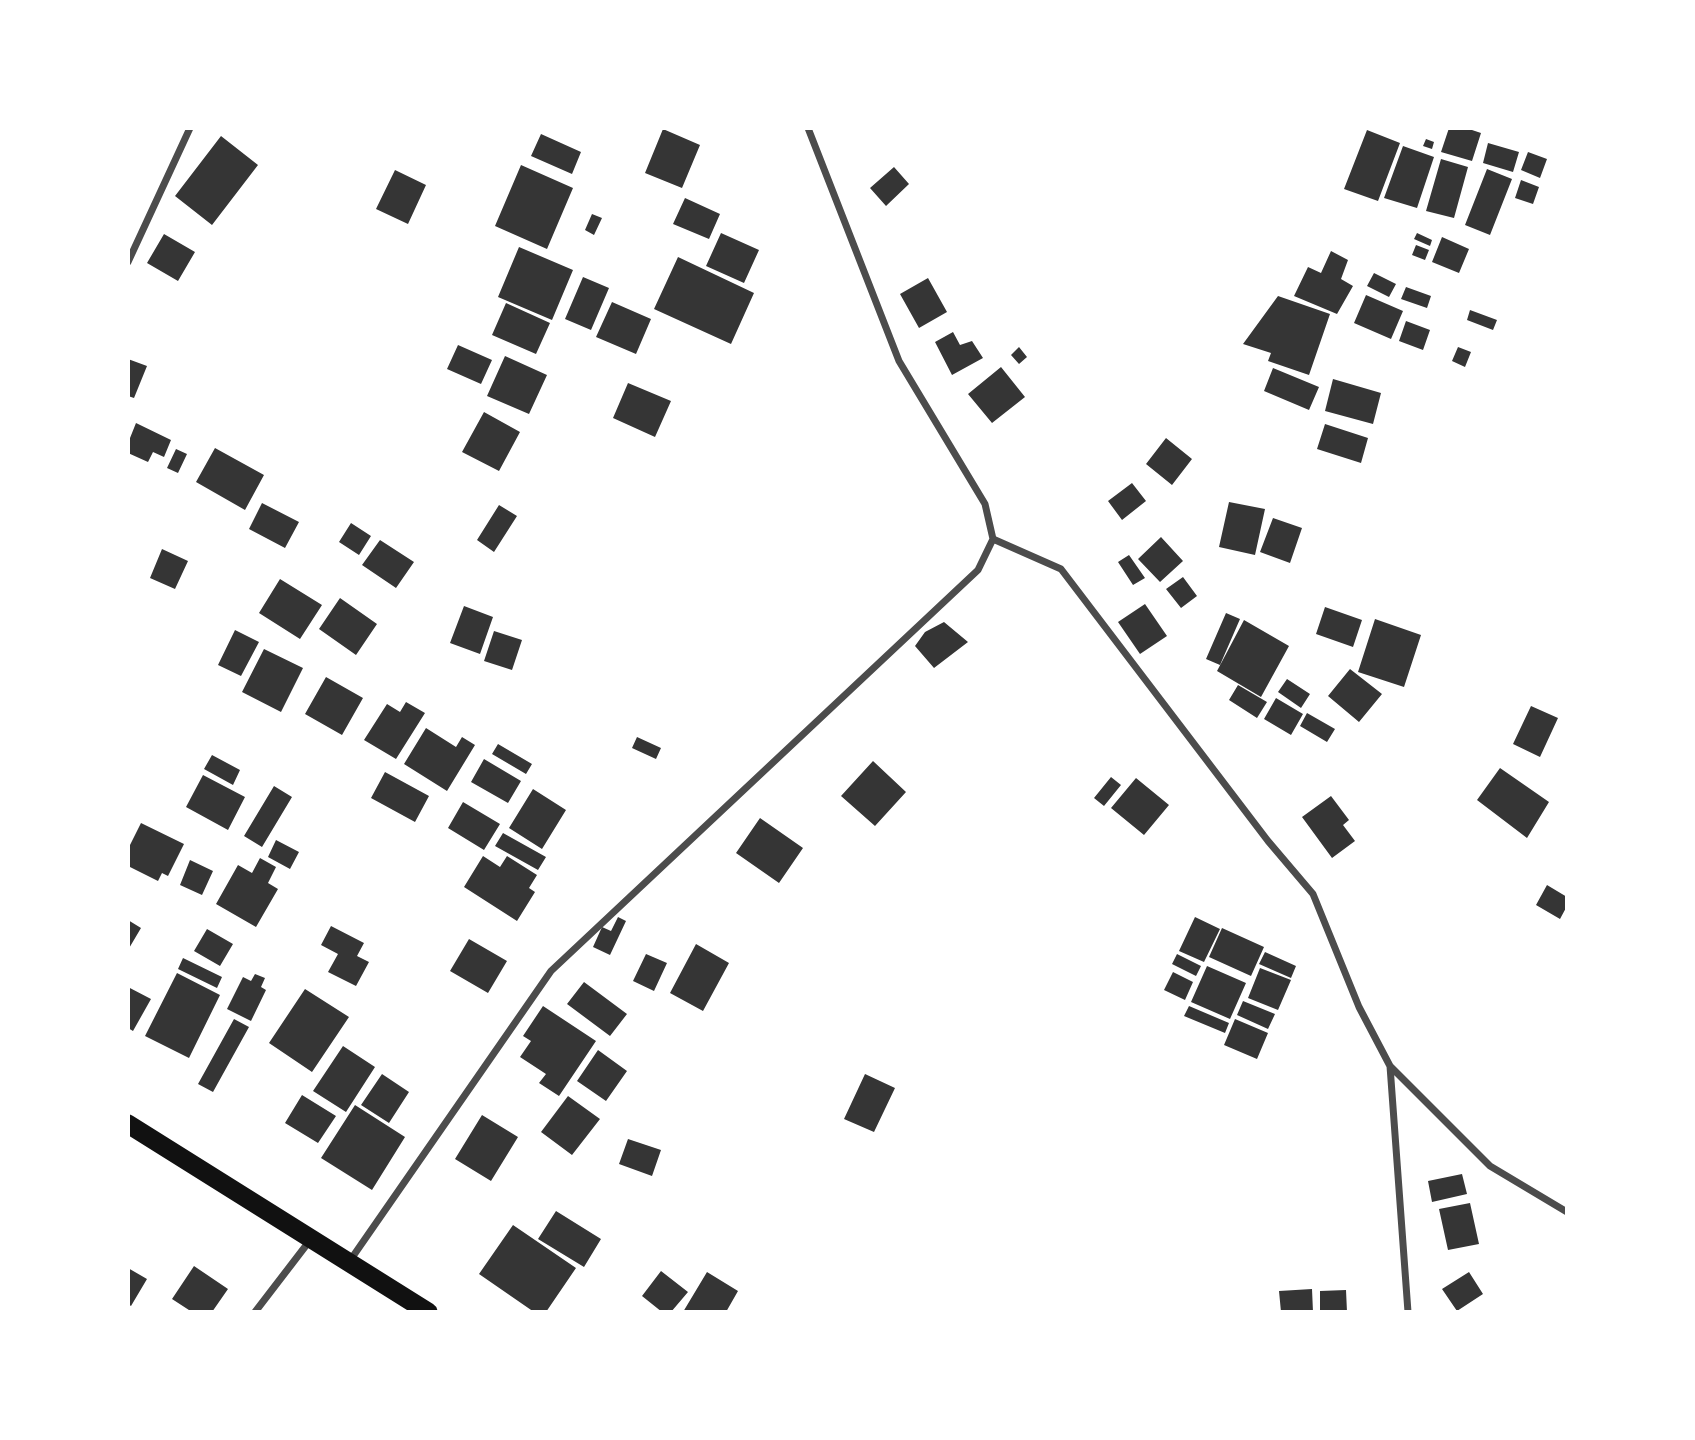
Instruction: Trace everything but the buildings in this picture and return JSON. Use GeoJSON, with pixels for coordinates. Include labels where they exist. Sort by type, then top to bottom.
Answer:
{"type":"FeatureCollection","features":[{"type":"Feature","properties":{"kind":"highway"},"geometry":{"type":"LineString","coordinates":[[128,1124],[428,1312]]}},
{"type":"Feature","properties":{"kind":"street"},"geometry":{"type":"LineString","coordinates":[[128,262],[190,128]]}},
{"type":"Feature","properties":{"kind":"street"},"geometry":{"type":"LineString","coordinates":[[349,1263],[551,971],[978,570],[993,539],[985,504],[899,361],[808,128]]}},
{"type":"Feature","properties":{"kind":"street"},"geometry":{"type":"LineString","coordinates":[[993,539],[1061,569],[1268,841],[1313,894],[1359,1007],[1390,1066],[1490,1166],[1567,1212]]}},
{"type":"Feature","properties":{"kind":"street"},"geometry":{"type":"LineString","coordinates":[[1390,1066],[1408,1312]]}},
{"type":"Feature","properties":{"kind":"street"},"geometry":{"type":"LineString","coordinates":[[255,1312],[311,1239]]}}]}
